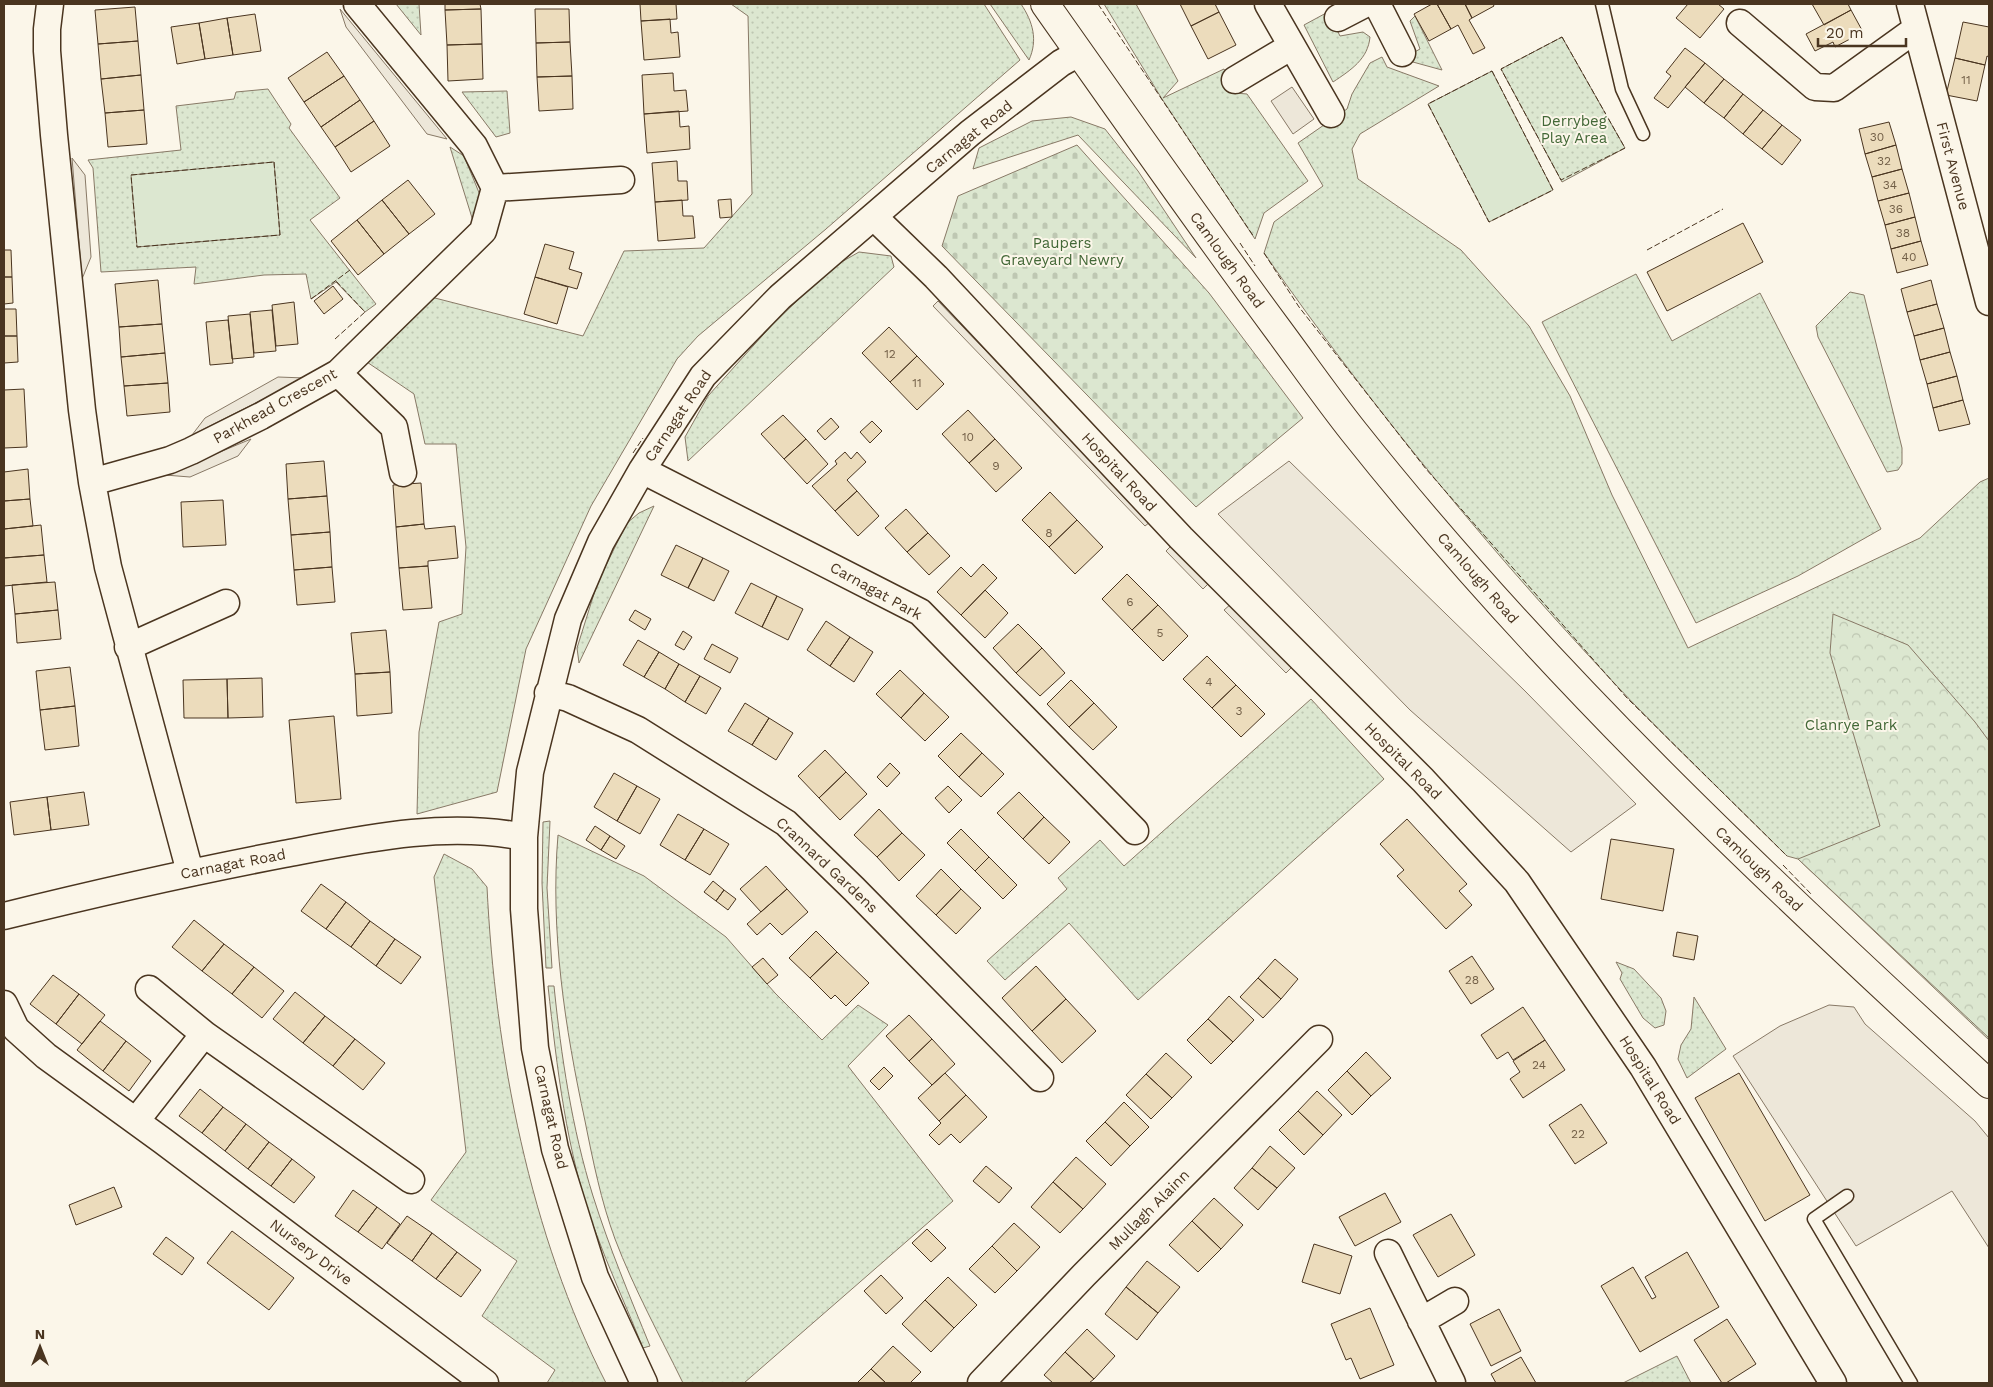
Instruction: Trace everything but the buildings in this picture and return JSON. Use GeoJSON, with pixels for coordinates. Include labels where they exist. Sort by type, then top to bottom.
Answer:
{"type":"FeatureCollection","features":[{"type":"Feature","properties":{"kind":"main road","name":"Camlough Road"},"geometry":{"type":"LineString","coordinates":[[1045,4],[1216,246],[1353,431],[1469,569],[1563,672],[1694,807],[1859,965],[1989,1084]]}},
{"type":"Feature","properties":{"kind":"street"},"geometry":{"type":"LineString","coordinates":[[50,4],[47,44],[54,135],[82,410],[92,482],[108,568],[190,872]]}},
{"type":"Feature","properties":{"kind":"street"},"geometry":{"type":"LineString","coordinates":[[357,4],[474,146],[495,188],[621,180]]}},
{"type":"Feature","properties":{"kind":"street"},"geometry":{"type":"LineString","coordinates":[[1268,4],[1331,114]]}},
{"type":"Feature","properties":{"kind":"street"},"geometry":{"type":"LineString","coordinates":[[1338,18],[1365,4]]}},
{"type":"Feature","properties":{"kind":"street"},"geometry":{"type":"LineString","coordinates":[[1377,4],[1402,52]]}},
{"type":"Feature","properties":{"kind":"street","name":"First Avenue"},"geometry":{"type":"LineString","coordinates":[[1910,4],[1989,302]]}},
{"type":"Feature","properties":{"kind":"street"},"geometry":{"type":"LineString","coordinates":[[1740,22],[1815,87],[1834,88],[1916,29]]}},
{"type":"Feature","properties":{"kind":"street"},"geometry":{"type":"LineString","coordinates":[[1235,80],[1292,46]]}},
{"type":"Feature","properties":{"kind":"street","name":"Carnagat Road"},"geometry":{"type":"LineString","coordinates":[[644,1383],[595,1277],[555,1149],[535,1048],[524,909],[524,837],[530,772],[548,693],[568,619],[601,542],[642,470],[703,376],[780,297],[970,133],[1079,52]]}},
{"type":"Feature","properties":{"kind":"street","name":"Parkhead Crescent"},"geometry":{"type":"LineString","coordinates":[[92,482],[170,460],[261,416],[338,373],[483,231],[495,188]]}},
{"type":"Feature","properties":{"kind":"street","name":"Hospital Road"},"geometry":{"type":"LineString","coordinates":[[874,217],[936,277],[1181,538],[1422,780],[1517,882],[1643,1067],[1833,1383]]}},
{"type":"Feature","properties":{"kind":"street"},"geometry":{"type":"LineString","coordinates":[[338,373],[394,427],[403,473]]}},
{"type":"Feature","properties":{"kind":"street","name":"Carnagat Park"},"geometry":{"type":"LineString","coordinates":[[642,470],[920,612],[1135,831]]}},
{"type":"Feature","properties":{"kind":"street"},"geometry":{"type":"LineString","coordinates":[[128,647],[226,603]]}},
{"type":"Feature","properties":{"kind":"street","name":"Crannard Gardens"},"geometry":{"type":"LineString","coordinates":[[548,693],[568,698],[638,730],[786,823],[854,889],[1040,1078]]}},
{"type":"Feature","properties":{"kind":"street","name":"Carnagat Road"},"geometry":{"type":"LineString","coordinates":[[4,916],[190,872],[348,842],[436,830],[507,833],[524,837]]}},
{"type":"Feature","properties":{"kind":"street"},"geometry":{"type":"LineString","coordinates":[[148,989],[204,1034],[411,1180]]}},
{"type":"Feature","properties":{"kind":"street","name":"Nursery Drive"},"geometry":{"type":"LineString","coordinates":[[4,1004],[16,1029],[46,1056],[136,1121],[486,1383]]}},
{"type":"Feature","properties":{"kind":"street"},"geometry":{"type":"LineString","coordinates":[[136,1121],[204,1034]]}},
{"type":"Feature","properties":{"kind":"street","name":"Mullagh Alainn"},"geometry":{"type":"LineString","coordinates":[[981,1383],[1084,1275],[1319,1039]]}},
{"type":"Feature","properties":{"kind":"street"},"geometry":{"type":"LineString","coordinates":[[1388,1253],[1452,1383]]}},
{"type":"Feature","properties":{"kind":"street"},"geometry":{"type":"LineString","coordinates":[[1421,1320],[1456,1301]]}},
{"type":"Feature","properties":{"kind":"lane"},"geometry":{"type":"LineString","coordinates":[[1602,4],[1622,89],[1643,134]]}},
{"type":"Feature","properties":{"kind":"lane"},"geometry":{"type":"LineString","coordinates":[[1848,1196],[1814,1219],[1911,1383]]}},
{"type":"Feature","properties":{"kind":"green space"},"geometry":{"type":"Polygon","coordinates":[[[396,4],[419,4],[421,35],[396,4]]]}},
{"type":"Feature","properties":{"kind":"green space"},"geometry":{"type":"Polygon","coordinates":[[[731,4],[984,4],[1020,60],[826,229],[698,336],[677,359],[591,506],[526,649],[497,792],[417,814],[419,732],[439,622],[462,614],[466,547],[456,444],[425,444],[414,394],[361,358],[431,297],[583,336],[624,251],[704,248],[752,194],[748,16],[731,4]]]}},
{"type":"Feature","properties":{"kind":"green space"},"geometry":{"type":"Polygon","coordinates":[[[990,4],[1021,4],[1029,18],[1034,38],[1029,60],[990,4]]]}},
{"type":"Feature","properties":{"kind":"green space"},"geometry":{"type":"Polygon","coordinates":[[[1104,4],[1136,4],[1178,81],[1163,98],[1224,69],[1235,93],[1247,94],[1308,181],[1264,213],[1255,239],[1162,99],[1104,4]]]}},
{"type":"Feature","properties":{"kind":"green space"},"geometry":{"type":"Polygon","coordinates":[[[1328,12],[1340,36],[1363,32],[1370,37],[1366,52],[1358,63],[1333,82],[1304,25],[1328,12]]]}},
{"type":"Feature","properties":{"kind":"green space"},"geometry":{"type":"Polygon","coordinates":[[[1415,16],[1442,70],[1402,59],[1420,49],[1410,21],[1415,16]]]}},
{"type":"Feature","properties":{"kind":"green space","name":"Derrybeg Play Area"},"geometry":{"type":"Polygon","coordinates":[[[1562,37],[1625,148],[1562,182],[1501,69],[1562,37]]]}},
{"type":"Feature","properties":{"kind":"green space","name":"Clanrye Park"},"geometry":{"type":"Polygon","coordinates":[[[1382,57],[1387,67],[1439,86],[1360,134],[1352,149],[1358,179],[1461,250],[1529,326],[1570,396],[1612,495],[1688,648],[1920,538],[1980,482],[1989,478],[1989,1040],[1798,859],[1787,856],[1633,703],[1583,650],[1487,541],[1394,428],[1264,253],[1274,222],[1323,186],[1298,143],[1347,109],[1352,94],[1370,63],[1382,57]]]}},
{"type":"Feature","properties":{"kind":"green space"},"geometry":{"type":"Polygon","coordinates":[[[1492,71],[1553,190],[1489,222],[1428,104],[1492,71]]]}},
{"type":"Feature","properties":{"kind":"green space"},"geometry":{"type":"Polygon","coordinates":[[[268,89],[291,124],[289,128],[340,198],[310,220],[376,304],[365,312],[336,282],[311,299],[306,274],[264,275],[194,284],[196,267],[101,272],[93,168],[88,160],[181,150],[176,106],[234,99],[236,92],[268,89]]]}},
{"type":"Feature","properties":{"kind":"green space"},"geometry":{"type":"Polygon","coordinates":[[[507,91],[510,133],[496,137],[462,92],[507,91]]]}},
{"type":"Feature","properties":{"kind":"green space"},"geometry":{"type":"Polygon","coordinates":[[[1071,117],[1105,129],[1138,171],[1196,258],[1078,135],[973,169],[979,148],[1032,121],[1071,117]]]}},
{"type":"Feature","properties":{"kind":"green space","name":"Paupers Graveyard Newry"},"geometry":{"type":"Polygon","coordinates":[[[1077,145],[1209,293],[1303,418],[1196,507],[942,246],[958,196],[1077,145]]]}},
{"type":"Feature","properties":{"kind":"green space"},"geometry":{"type":"Polygon","coordinates":[[[450,147],[464,156],[480,195],[473,221],[450,147]]]}},
{"type":"Feature","properties":{"kind":"green space"},"geometry":{"type":"Polygon","coordinates":[[[274,162],[280,235],[137,247],[131,175],[274,162]]]}},
{"type":"Feature","properties":{"kind":"green space"},"geometry":{"type":"Polygon","coordinates":[[[859,252],[891,256],[894,267],[688,461],[685,437],[708,396],[772,325],[831,268],[859,252]]]}},
{"type":"Feature","properties":{"kind":"green space"},"geometry":{"type":"Polygon","coordinates":[[[1636,274],[1672,341],[1760,293],[1881,529],[1798,576],[1696,623],[1542,322],[1636,274]]]}},
{"type":"Feature","properties":{"kind":"green space"},"geometry":{"type":"Polygon","coordinates":[[[1850,292],[1864,295],[1902,448],[1902,464],[1898,470],[1887,472],[1818,337],[1816,326],[1850,292]]]}},
{"type":"Feature","properties":{"kind":"green space"},"geometry":{"type":"Polygon","coordinates":[[[654,506],[579,663],[577,648],[598,581],[627,523],[639,513],[654,506]]]}},
{"type":"Feature","properties":{"kind":"green space"},"geometry":{"type":"Polygon","coordinates":[[[1833,614],[1908,645],[1975,722],[1989,741],[1989,1038],[1798,859],[1880,826],[1830,653],[1833,614]]]}},
{"type":"Feature","properties":{"kind":"green space"},"geometry":{"type":"Polygon","coordinates":[[[1311,699],[1384,779],[1138,1000],[1069,923],[1005,980],[987,961],[1067,889],[1058,878],[1100,840],[1124,866],[1311,699]]]}},
{"type":"Feature","properties":{"kind":"green space"},"geometry":{"type":"Polygon","coordinates":[[[550,821],[547,888],[552,968],[546,968],[542,883],[543,822],[550,821]]]}},
{"type":"Feature","properties":{"kind":"green space"},"geometry":{"type":"Polygon","coordinates":[[[558,835],[644,876],[726,937],[775,993],[822,1040],[858,1005],[888,1025],[848,1066],[953,1201],[744,1383],[683,1383],[630,1276],[610,1225],[601,1196],[571,1051],[561,979],[556,907],[558,835]]]}},
{"type":"Feature","properties":{"kind":"green space"},"geometry":{"type":"Polygon","coordinates":[[[444,854],[472,869],[487,887],[498,1014],[521,1142],[537,1205],[556,1266],[579,1326],[606,1383],[547,1383],[555,1370],[482,1316],[517,1261],[431,1200],[466,1152],[434,877],[444,854]]]}},
{"type":"Feature","properties":{"kind":"green space"},"geometry":{"type":"Polygon","coordinates":[[[1616,962],[1634,969],[1661,998],[1666,1011],[1664,1025],[1655,1028],[1643,1018],[1620,979],[1622,973],[1616,962]]]}},
{"type":"Feature","properties":{"kind":"green space"},"geometry":{"type":"Polygon","coordinates":[[[548,986],[554,986],[568,1092],[579,1145],[606,1234],[650,1346],[643,1348],[594,1228],[576,1169],[559,1078],[548,986]]]}},
{"type":"Feature","properties":{"kind":"green space"},"geometry":{"type":"Polygon","coordinates":[[[1694,997],[1726,1049],[1687,1078],[1678,1059],[1681,1045],[1691,1029],[1694,997]]]}},
{"type":"Feature","properties":{"kind":"green space"},"geometry":{"type":"Polygon","coordinates":[[[1677,1356],[1691,1383],[1623,1383],[1677,1356]]]}},
{"type":"Feature","properties":{"kind":"shaded area"},"geometry":{"type":"Polygon","coordinates":[[[340,9],[447,139],[427,134],[346,27],[340,9]]]}},
{"type":"Feature","properties":{"kind":"shaded area"},"geometry":{"type":"Polygon","coordinates":[[[1292,87],[1314,119],[1293,134],[1271,101],[1292,87]]]}},
{"type":"Feature","properties":{"kind":"shaded area"},"geometry":{"type":"Polygon","coordinates":[[[72,158],[85,175],[91,257],[82,279],[72,158]]]}},
{"type":"Feature","properties":{"kind":"shaded area"},"geometry":{"type":"Polygon","coordinates":[[[938,301],[1150,522],[1145,526],[933,306],[938,301]]]}},
{"type":"Feature","properties":{"kind":"shaded area"},"geometry":{"type":"Polygon","coordinates":[[[278,377],[305,378],[192,435],[205,418],[278,377]]]}},
{"type":"Feature","properties":{"kind":"shaded area"},"geometry":{"type":"Polygon","coordinates":[[[251,439],[238,456],[190,477],[165,475],[251,439]]]}},
{"type":"Feature","properties":{"kind":"shaded area"},"geometry":{"type":"Polygon","coordinates":[[[1289,461],[1525,691],[1636,804],[1571,852],[1410,710],[1218,514],[1289,461]]]}},
{"type":"Feature","properties":{"kind":"shaded area"},"geometry":{"type":"Polygon","coordinates":[[[1172,545],[1209,583],[1203,589],[1166,551],[1172,545]]]}},
{"type":"Feature","properties":{"kind":"shaded area"},"geometry":{"type":"Polygon","coordinates":[[[1231,604],[1292,667],[1286,673],[1224,610],[1231,604]]]}},
{"type":"Feature","properties":{"kind":"shaded area"},"geometry":{"type":"Polygon","coordinates":[[[1829,1005],[1854,1007],[1865,1024],[1975,1121],[1989,1138],[1989,1248],[1952,1191],[1856,1246],[1733,1056],[1780,1026],[1829,1005]]]}},
{"type":"Feature","properties":{"kind":"fence"},"geometry":{"type":"LineString","coordinates":[[1098,4],[1254,237]]}},
{"type":"Feature","properties":{"kind":"fence"},"geometry":{"type":"LineString","coordinates":[[1562,37],[1625,148],[1561,180],[1501,69],[1562,37]]}},
{"type":"Feature","properties":{"kind":"fence"},"geometry":{"type":"LineString","coordinates":[[1492,71],[1553,190],[1489,222],[1428,104],[1492,71]]}},
{"type":"Feature","properties":{"kind":"fence"},"geometry":{"type":"LineString","coordinates":[[274,162],[280,235],[137,247],[131,175],[274,162]]}},
{"type":"Feature","properties":{"kind":"fence"},"geometry":{"type":"LineString","coordinates":[[1647,250],[1723,209]]}},
{"type":"Feature","properties":{"kind":"fence"},"geometry":{"type":"LineString","coordinates":[[1240,243],[1255,266]]}},
{"type":"Feature","properties":{"kind":"fence"},"geometry":{"type":"LineString","coordinates":[[1264,253],[1299,307],[1426,469],[1627,698],[1787,856]]}},
{"type":"Feature","properties":{"kind":"fence"},"geometry":{"type":"LineString","coordinates":[[311,299],[350,270]]}},
{"type":"Feature","properties":{"kind":"fence"},"geometry":{"type":"LineString","coordinates":[[335,339],[365,312],[336,281]]}},
{"type":"Feature","properties":{"kind":"fence"},"geometry":{"type":"LineString","coordinates":[[633,453],[643,438]]}},
{"type":"Feature","properties":{"kind":"fence"},"geometry":{"type":"LineString","coordinates":[[1783,865],[1812,895]]}}]}
